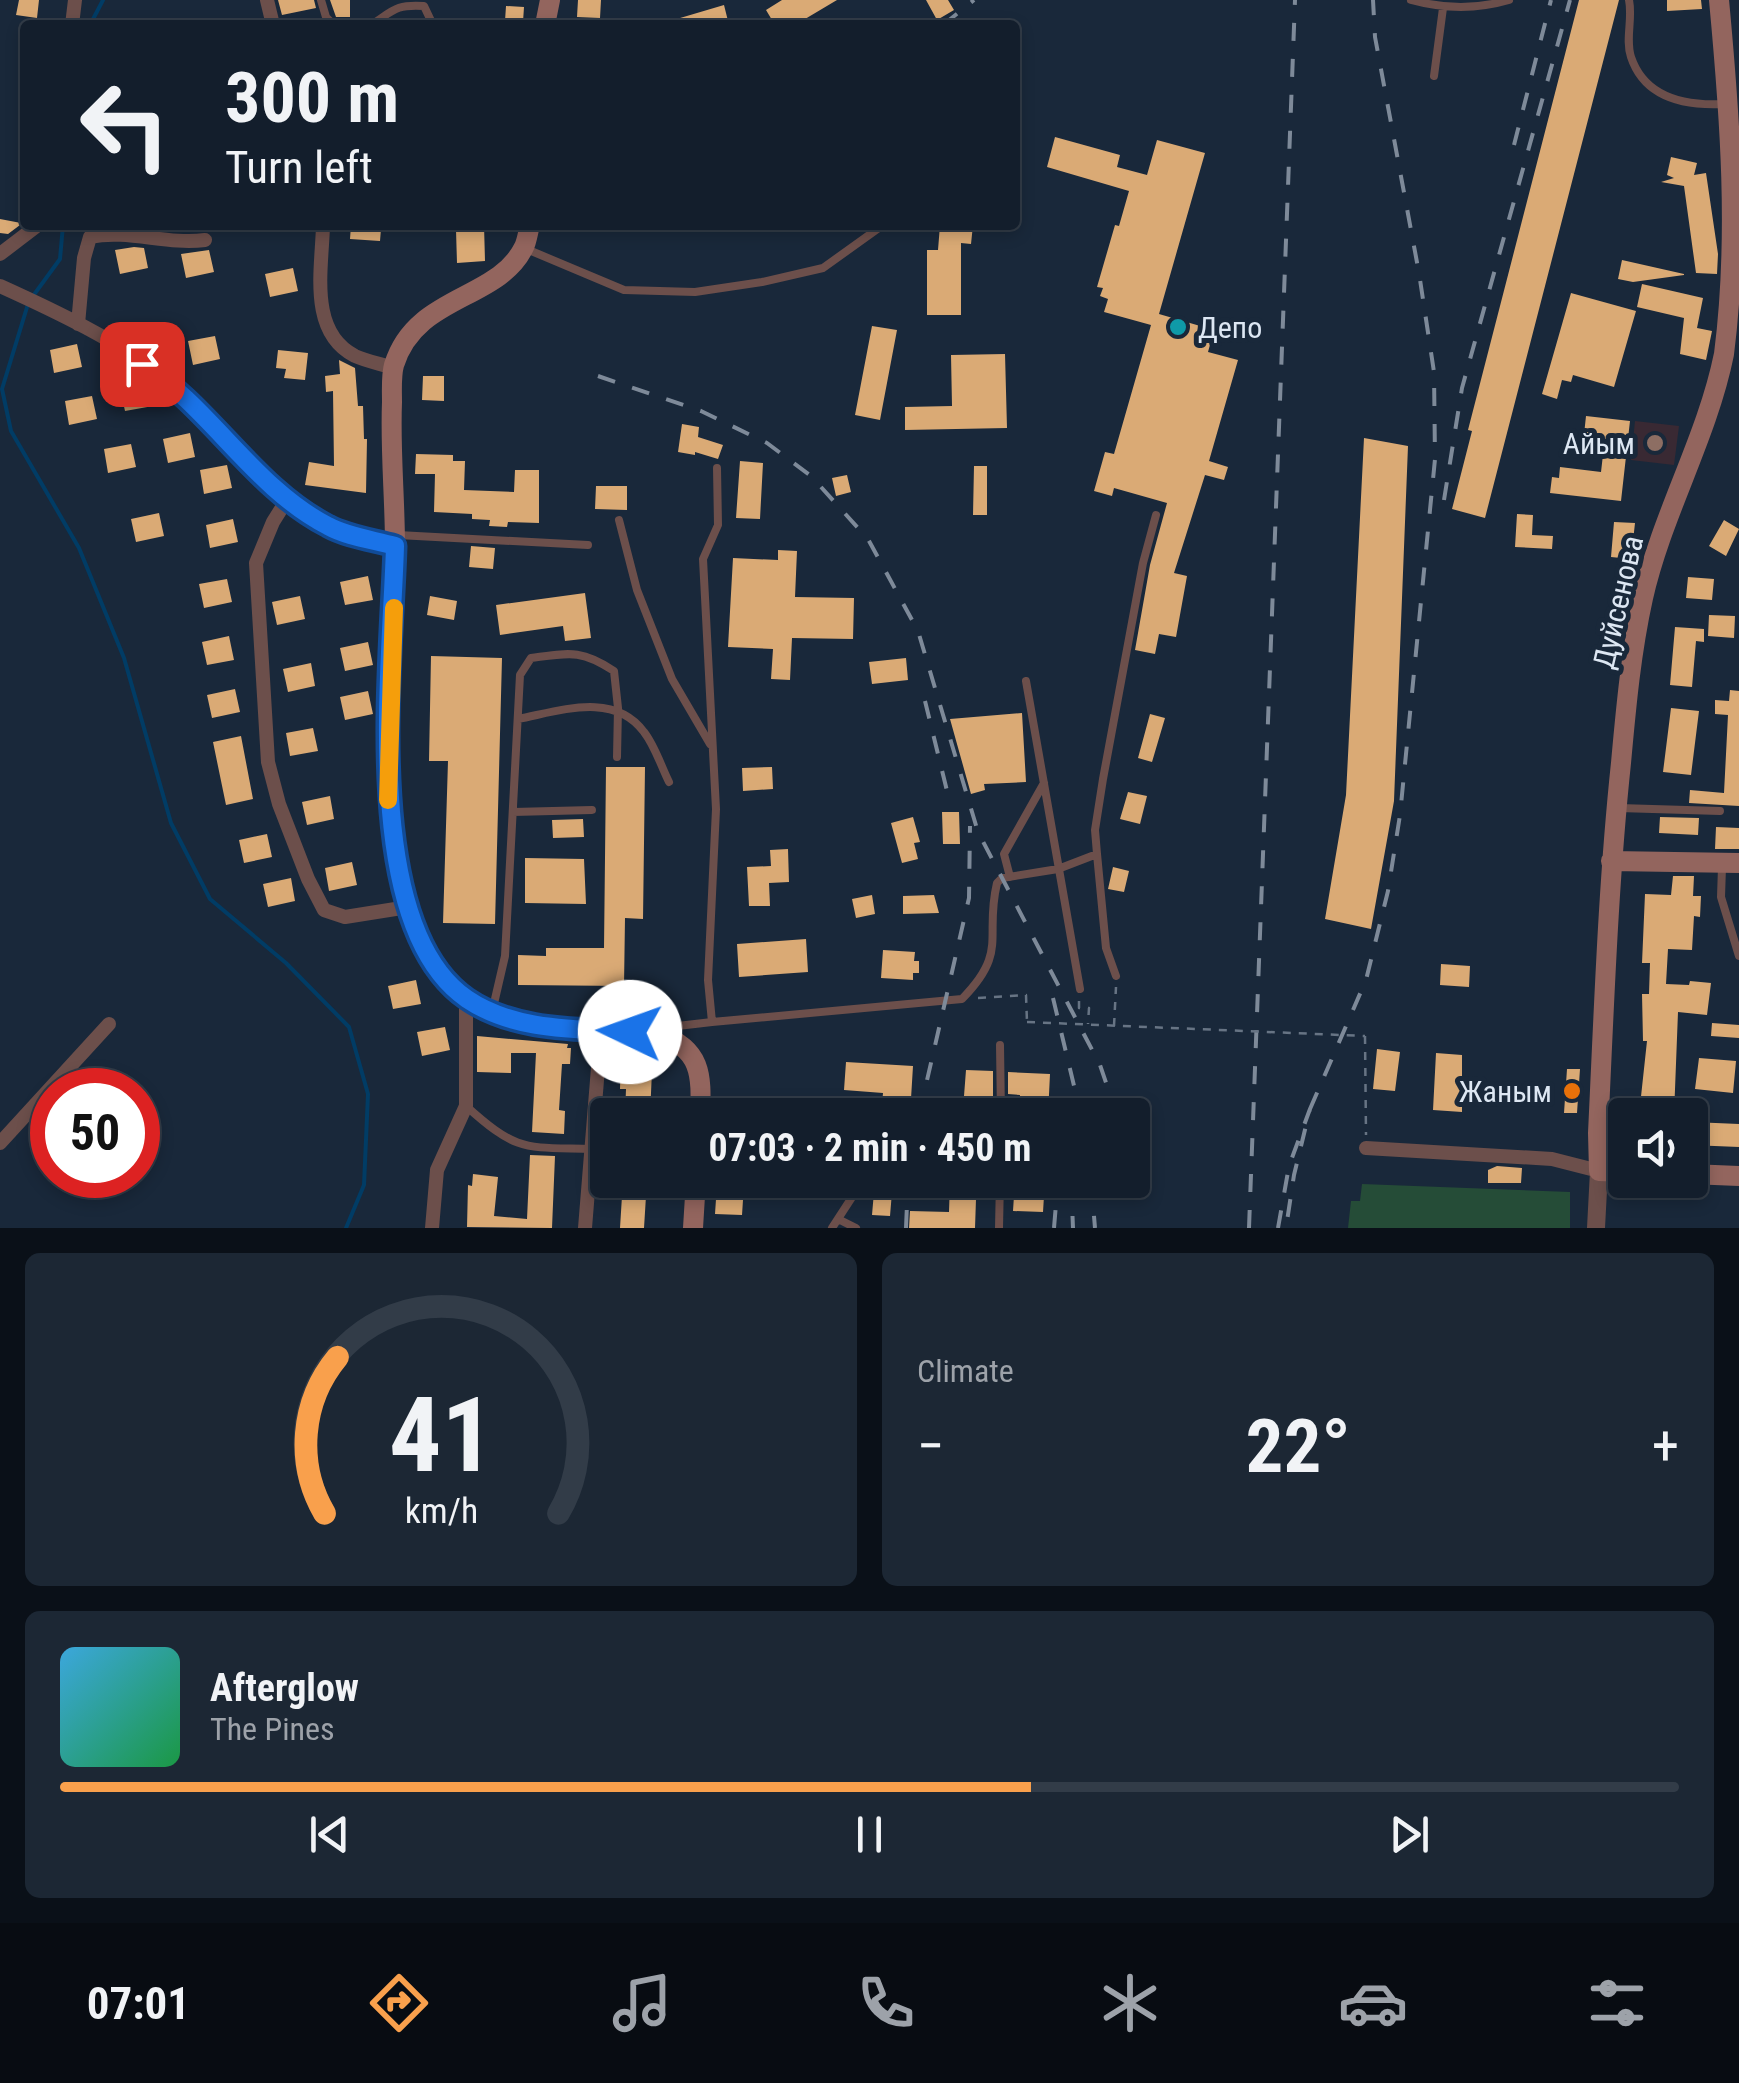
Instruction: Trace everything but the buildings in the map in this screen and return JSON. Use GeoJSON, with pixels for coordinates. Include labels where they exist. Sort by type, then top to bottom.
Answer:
{"type":"FeatureCollection","features":[{"type":"Feature","properties":{"kind":"main road","name":"Дуйсенова"},"geometry":{"type":"LineString","coordinates":[[1599,1171],[1598,1114],[1611,861],[1643,597],[1707,415],[1724,358],[1735,296],[1736,216],[1719,0]]}},
{"type":"Feature","properties":{"kind":"main road"},"geometry":{"type":"LineString","coordinates":[[529,230],[524,248],[498,276],[450,302],[408,332],[393,368],[395,540],[388,797],[395,856],[420,942],[437,971],[466,998],[532,1026],[659,1034],[676,1040],[696,1061],[701,1098]]}},
{"type":"Feature","properties":{"kind":"main road"},"geometry":{"type":"LineString","coordinates":[[1611,861],[1731,863]]}},
{"type":"Feature","properties":{"kind":"main road"},"geometry":{"type":"LineString","coordinates":[[1599,1171],[1608,1171]]}},
{"type":"Feature","properties":{"kind":"main road"},"geometry":{"type":"LineString","coordinates":[[1708,1175],[1739,1176]]}},
{"type":"Feature","properties":{"kind":"main road"},"geometry":{"type":"LineString","coordinates":[[693,1228],[695,1198]]}},
{"type":"Feature","properties":{"kind":"street"},"geometry":{"type":"LineString","coordinates":[[0,254],[31,230]]}},
{"type":"Feature","properties":{"kind":"street"},"geometry":{"type":"LineString","coordinates":[[323,230],[321,308],[331,339],[355,356],[393,368]]}},
{"type":"Feature","properties":{"kind":"street"},"geometry":{"type":"LineString","coordinates":[[78,324],[84,258],[90,237],[112,233],[179,243],[204,240]]}},
{"type":"Feature","properties":{"kind":"street"},"geometry":{"type":"LineString","coordinates":[[0,286],[64,316],[166,379],[223,439],[288,498],[329,527],[395,540]]}},
{"type":"Feature","properties":{"kind":"street"},"geometry":{"type":"LineString","coordinates":[[288,498],[256,563],[268,762],[278,804],[324,910],[345,917],[408,906]]}},
{"type":"Feature","properties":{"kind":"street"},"geometry":{"type":"LineString","coordinates":[[432,1228],[437,1170],[466,1106],[466,998]]}},
{"type":"Feature","properties":{"kind":"street"},"geometry":{"type":"LineString","coordinates":[[0,1144],[110,1024]]}},
{"type":"Feature","properties":{"kind":"street"},"geometry":{"type":"LineString","coordinates":[[596,1098],[601,1031]]}},
{"type":"Feature","properties":{"kind":"street"},"geometry":{"type":"LineString","coordinates":[[1366,1148],[1552,1158],[1599,1171]]}},
{"type":"Feature","properties":{"kind":"street","name":"Дуйсенова"},"geometry":{"type":"LineString","coordinates":[[1596,1228],[1599,1171]]}},
{"type":"Feature","properties":{"kind":"street"},"geometry":{"type":"LineString","coordinates":[[586,1228],[590,1175]]}},
{"type":"Feature","properties":{"kind":"lane"},"geometry":{"type":"LineString","coordinates":[[1411,0],[1443,8],[1492,5],[1508,0]]}},
{"type":"Feature","properties":{"kind":"lane"},"geometry":{"type":"LineString","coordinates":[[1628,0],[1631,56],[1644,80],[1665,97],[1682,104],[1729,104]]}},
{"type":"Feature","properties":{"kind":"lane"},"geometry":{"type":"LineString","coordinates":[[377,20],[405,4],[424,6],[431,20]]}},
{"type":"Feature","properties":{"kind":"lane"},"geometry":{"type":"LineString","coordinates":[[1434,76],[1443,8]]}},
{"type":"Feature","properties":{"kind":"lane"},"geometry":{"type":"LineString","coordinates":[[524,248],[624,290],[695,292],[823,268],[876,230]]}},
{"type":"Feature","properties":{"kind":"lane"},"geometry":{"type":"LineString","coordinates":[[712,1022],[708,980],[716,809],[703,559],[718,526],[717,468]]}},
{"type":"Feature","properties":{"kind":"lane"},"geometry":{"type":"LineString","coordinates":[[1116,976],[1106,948],[1096,830],[1102,779],[1156,515]]}},
{"type":"Feature","properties":{"kind":"lane"},"geometry":{"type":"LineString","coordinates":[[619,520],[637,590],[672,680],[712,748]]}},
{"type":"Feature","properties":{"kind":"lane"},"geometry":{"type":"LineString","coordinates":[[395,540],[588,545]]}},
{"type":"Feature","properties":{"kind":"lane"},"geometry":{"type":"LineString","coordinates":[[492,1012],[505,956],[520,676],[531,658],[575,652],[592,656],[614,672],[617,756]]}},
{"type":"Feature","properties":{"kind":"lane"},"geometry":{"type":"LineString","coordinates":[[1026,681],[1080,989]]}},
{"type":"Feature","properties":{"kind":"lane"},"geometry":{"type":"LineString","coordinates":[[518,719],[579,707],[618,708],[644,731],[668,782]]}},
{"type":"Feature","properties":{"kind":"lane"},"geometry":{"type":"LineString","coordinates":[[1010,877],[1004,854],[1044,783]]}},
{"type":"Feature","properties":{"kind":"lane"},"geometry":{"type":"LineString","coordinates":[[1616,808],[1720,811]]}},
{"type":"Feature","properties":{"kind":"lane"},"geometry":{"type":"LineString","coordinates":[[513,812],[592,810]]}},
{"type":"Feature","properties":{"kind":"lane"},"geometry":{"type":"LineString","coordinates":[[659,1034],[669,1027],[712,1022],[962,999],[984,977],[991,960],[998,883],[1010,877],[1058,869],[1097,854]]}},
{"type":"Feature","properties":{"kind":"lane"},"geometry":{"type":"LineString","coordinates":[[1731,863],[1721,897],[1739,956]]}},
{"type":"Feature","properties":{"kind":"lane"},"geometry":{"type":"LineString","coordinates":[[1000,1045],[1000,1098]]}},
{"type":"Feature","properties":{"kind":"lane"},"geometry":{"type":"LineString","coordinates":[[466,1106],[499,1136],[526,1148],[590,1149]]}},
{"type":"Feature","properties":{"kind":"lane"},"geometry":{"type":"LineString","coordinates":[[832,1228],[852,1198]]}},
{"type":"Feature","properties":{"kind":"lane"},"geometry":{"type":"LineString","coordinates":[[999,1228],[1000,1198]]}},
{"type":"Feature","properties":{"kind":"lane"},"geometry":{"type":"LineString","coordinates":[[838,1219],[856,1228]]}},
{"type":"Feature","properties":{"kind":"path"},"geometry":{"type":"LineString","coordinates":[[1114,1026],[1116,976]]}},
{"type":"Feature","properties":{"kind":"path"},"geometry":{"type":"LineString","coordinates":[[1080,989],[1079,1008],[1089,1008],[1088,1024]]}},
{"type":"Feature","properties":{"kind":"path"},"geometry":{"type":"LineString","coordinates":[[962,999],[1026,995],[1027,1022],[1365,1036],[1366,1148]]}},
{"type":"Feature","properties":{"kind":"shaded area","name":"Айым"},"geometry":{"type":"Polygon","coordinates":[[[1635,421],[1679,426],[1674,465],[1631,460],[1635,421]]]}},
{"type":"Feature","properties":{"kind":"green space"},"geometry":{"type":"Polygon","coordinates":[[[1362,1184],[1570,1192],[1570,1228],[1348,1228],[1351,1201],[1360,1201],[1362,1184]]]}},
{"type":"Feature","properties":{"kind":"waterway"},"geometry":{"type":"LineString","coordinates":[[93,20],[103,0]]}},
{"type":"Feature","properties":{"kind":"waterway"},"geometry":{"type":"LineString","coordinates":[[33,296],[60,259],[63,230]]}},
{"type":"Feature","properties":{"kind":"waterway"},"geometry":{"type":"LineString","coordinates":[[28,304],[2,389],[11,431],[79,548],[124,658],[171,823],[210,899],[286,963],[349,1027],[368,1094],[364,1185],[346,1228]]}},
{"type":"Feature","properties":{"kind":"railway"},"geometry":{"type":"LineString","coordinates":[[949,20],[974,0]]}},
{"type":"Feature","properties":{"kind":"railway"},"geometry":{"type":"LineString","coordinates":[[1249,1228],[1295,0]]}},
{"type":"Feature","properties":{"kind":"railway"},"geometry":{"type":"LineString","coordinates":[[1310,1109],[1366,980],[1388,891],[1400,815],[1435,459],[1434,372],[1375,37],[1373,0]]}},
{"type":"Feature","properties":{"kind":"railway"},"geometry":{"type":"LineString","coordinates":[[1514,145],[1551,0]]}},
{"type":"Feature","properties":{"kind":"railway"},"geometry":{"type":"LineString","coordinates":[[1444,500],[1462,388],[1570,0]]}},
{"type":"Feature","properties":{"kind":"railway"},"geometry":{"type":"LineString","coordinates":[[598,376],[701,411],[767,443],[811,476],[868,539],[918,631],[978,832],[1100,1065],[1111,1098]]}},
{"type":"Feature","properties":{"kind":"railway"},"geometry":{"type":"LineString","coordinates":[[925,701],[950,803]]}},
{"type":"Feature","properties":{"kind":"railway"},"geometry":{"type":"LineString","coordinates":[[923,1098],[969,898],[970,826]]}},
{"type":"Feature","properties":{"kind":"railway"},"geometry":{"type":"LineString","coordinates":[[1053,998],[1077,1098]]}},
{"type":"Feature","properties":{"kind":"railway"},"geometry":{"type":"LineString","coordinates":[[1278,1228],[1289,1166],[1310,1109],[1286,1228]]}},
{"type":"Feature","properties":{"kind":"railway"},"geometry":{"type":"LineString","coordinates":[[906,1228],[907,1198]]}},
{"type":"Feature","properties":{"kind":"railway"},"geometry":{"type":"LineString","coordinates":[[1054,1228],[1056,1198]]}},
{"type":"Feature","properties":{"kind":"railway"},"geometry":{"type":"LineString","coordinates":[[1072,1198],[1073,1228]]}},
{"type":"Feature","properties":{"kind":"railway"},"geometry":{"type":"LineString","coordinates":[[1092,1198],[1095,1228]]}},
{"type":"Feature","properties":{"kind":"slow traffic"},"geometry":{"type":"LineString","coordinates":[[388,800],[394,608]]}},
{"type":"Feature","properties":{"kind":"place","name":"Депо"},"geometry":{"type":"Point","coordinates":[1178,327]}},
{"type":"Feature","properties":{"kind":"place","name":"Айым"},"geometry":{"type":"Point","coordinates":[1655,443]}},
{"type":"Feature","properties":{"kind":"place","name":"Жаным"},"geometry":{"type":"Point","coordinates":[1572,1091]}},
{"type":"Feature","properties":{"kind":"route"},"geometry":{"type":"LineString","coordinates":[[142,364],[166,379],[223,439],[288,498],[329,527],[395,546],[388,797],[395,856],[408,906],[420,942],[437,971],[466,998],[532,1026],[630,1032]]}}]}
